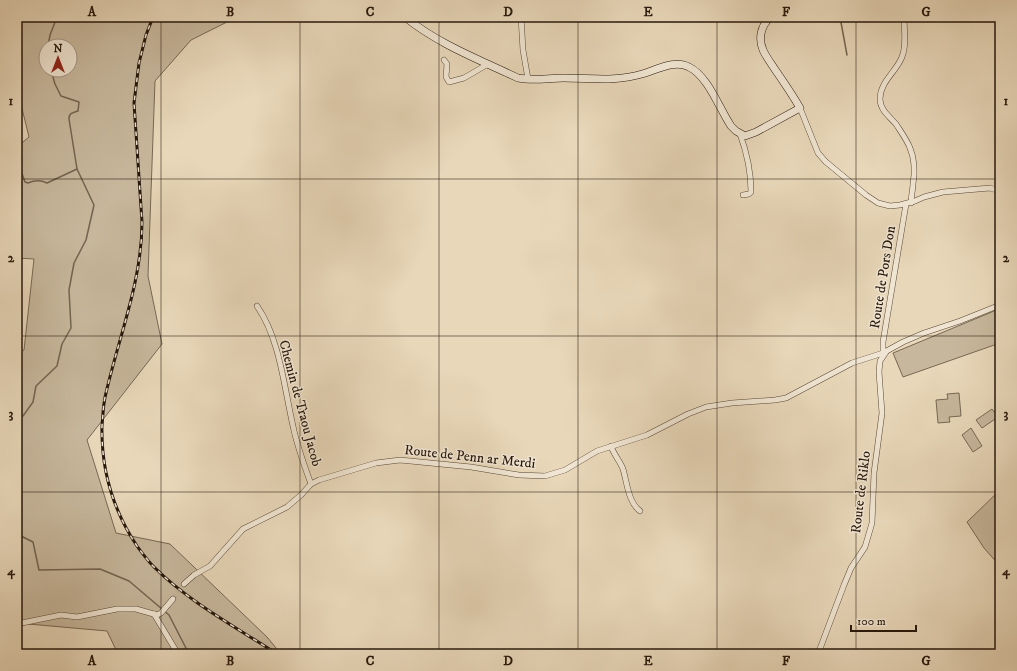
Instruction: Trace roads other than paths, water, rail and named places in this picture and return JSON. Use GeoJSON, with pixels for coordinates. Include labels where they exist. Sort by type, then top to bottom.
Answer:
{"type":"FeatureCollection","features":[{"type":"Feature","properties":{"kind":"street"},"geometry":{"type":"LineString","coordinates":[[405,17],[419,28],[450,46],[518,78],[528,80],[564,78],[606,80],[620,79],[629,78],[673,64],[689,66],[702,78],[724,115],[736,131],[744,136],[756,132],[800,108]]}},
{"type":"Feature","properties":{"kind":"street"},"geometry":{"type":"LineString","coordinates":[[521,17],[523,50],[528,80]]}},
{"type":"Feature","properties":{"kind":"street"},"geometry":{"type":"LineString","coordinates":[[771,17],[763,25],[761,34],[762,46],[765,54],[800,108],[818,153],[826,162],[873,200],[890,206],[908,203],[943,192],[990,188],[1000,190]]}},
{"type":"Feature","properties":{"kind":"street","name":"Route de Pors Don"},"geometry":{"type":"LineString","coordinates":[[883,353],[883,342],[914,169],[912,155],[907,143],[896,124],[882,109],[880,101],[880,93],[883,86],[902,56],[904,47],[904,17]]}},
{"type":"Feature","properties":{"kind":"street"},"geometry":{"type":"LineString","coordinates":[[444,60],[447,64],[446,77],[449,82],[464,78],[488,64]]}},
{"type":"Feature","properties":{"kind":"street"},"geometry":{"type":"LineString","coordinates":[[740,134],[746,151],[751,179],[751,192],[743,195]]}},
{"type":"Feature","properties":{"kind":"street","name":"Route de Penn ar Merdi"},"geometry":{"type":"LineString","coordinates":[[184,584],[194,575],[210,566],[243,529],[287,507],[311,484],[318,480],[376,463],[400,460],[471,467],[519,475],[545,476],[565,470],[597,451],[643,437],[688,414],[706,407],[786,398],[840,369],[883,353],[917,336],[1000,305]]}},
{"type":"Feature","properties":{"kind":"street","name":"Chemin de Traou Jacob"},"geometry":{"type":"LineString","coordinates":[[256,306],[262,314],[277,352],[293,426],[311,484]]}},
{"type":"Feature","properties":{"kind":"street","name":"Route de Riklo"},"geometry":{"type":"LineString","coordinates":[[818,654],[844,585],[864,547],[872,523],[874,472],[882,413],[880,361],[888,350]]}},
{"type":"Feature","properties":{"kind":"street"},"geometry":{"type":"LineString","coordinates":[[611,446],[622,468],[633,502],[640,510]]}},
{"type":"Feature","properties":{"kind":"street"},"geometry":{"type":"LineString","coordinates":[[17,624],[61,615],[77,616],[117,609],[136,609],[156,614],[162,613],[173,599]]}},
{"type":"Feature","properties":{"kind":"street"},"geometry":{"type":"LineString","coordinates":[[156,614],[178,654]]}},
{"type":"Feature","properties":{"kind":"waterway"},"geometry":{"type":"LineString","coordinates":[[49,38],[57,17]]}},
{"type":"Feature","properties":{"kind":"waterway"},"geometry":{"type":"LineString","coordinates":[[840,17],[847,55]]}},
{"type":"Feature","properties":{"kind":"waterway"},"geometry":{"type":"LineString","coordinates":[[17,420],[23,416],[33,402],[36,386],[57,366],[62,344],[71,328],[69,290],[74,263],[86,240],[94,205],[77,169],[69,119],[70,114],[78,111],[79,102],[61,96],[53,78]]}},
{"type":"Feature","properties":{"kind":"waterway"},"geometry":{"type":"LineString","coordinates":[[17,170],[21,171],[25,182],[42,181],[47,183],[77,169]]}},
{"type":"Feature","properties":{"kind":"waterway"},"geometry":{"type":"LineString","coordinates":[[17,534],[33,542],[39,570],[100,569],[129,581],[169,615],[189,654]]}},
{"type":"Feature","properties":{"kind":"tunnel"},"geometry":{"type":"LineString","coordinates":[[173,599],[184,584]]}},
{"type":"Feature","properties":{"kind":"railway"},"geometry":{"type":"LineString","coordinates":[[153,17],[146,35],[139,63],[134,103],[142,222],[141,244],[134,287],[104,401],[102,442],[106,474],[121,518],[137,546],[152,565],[182,592],[197,603],[277,654]]}}]}
